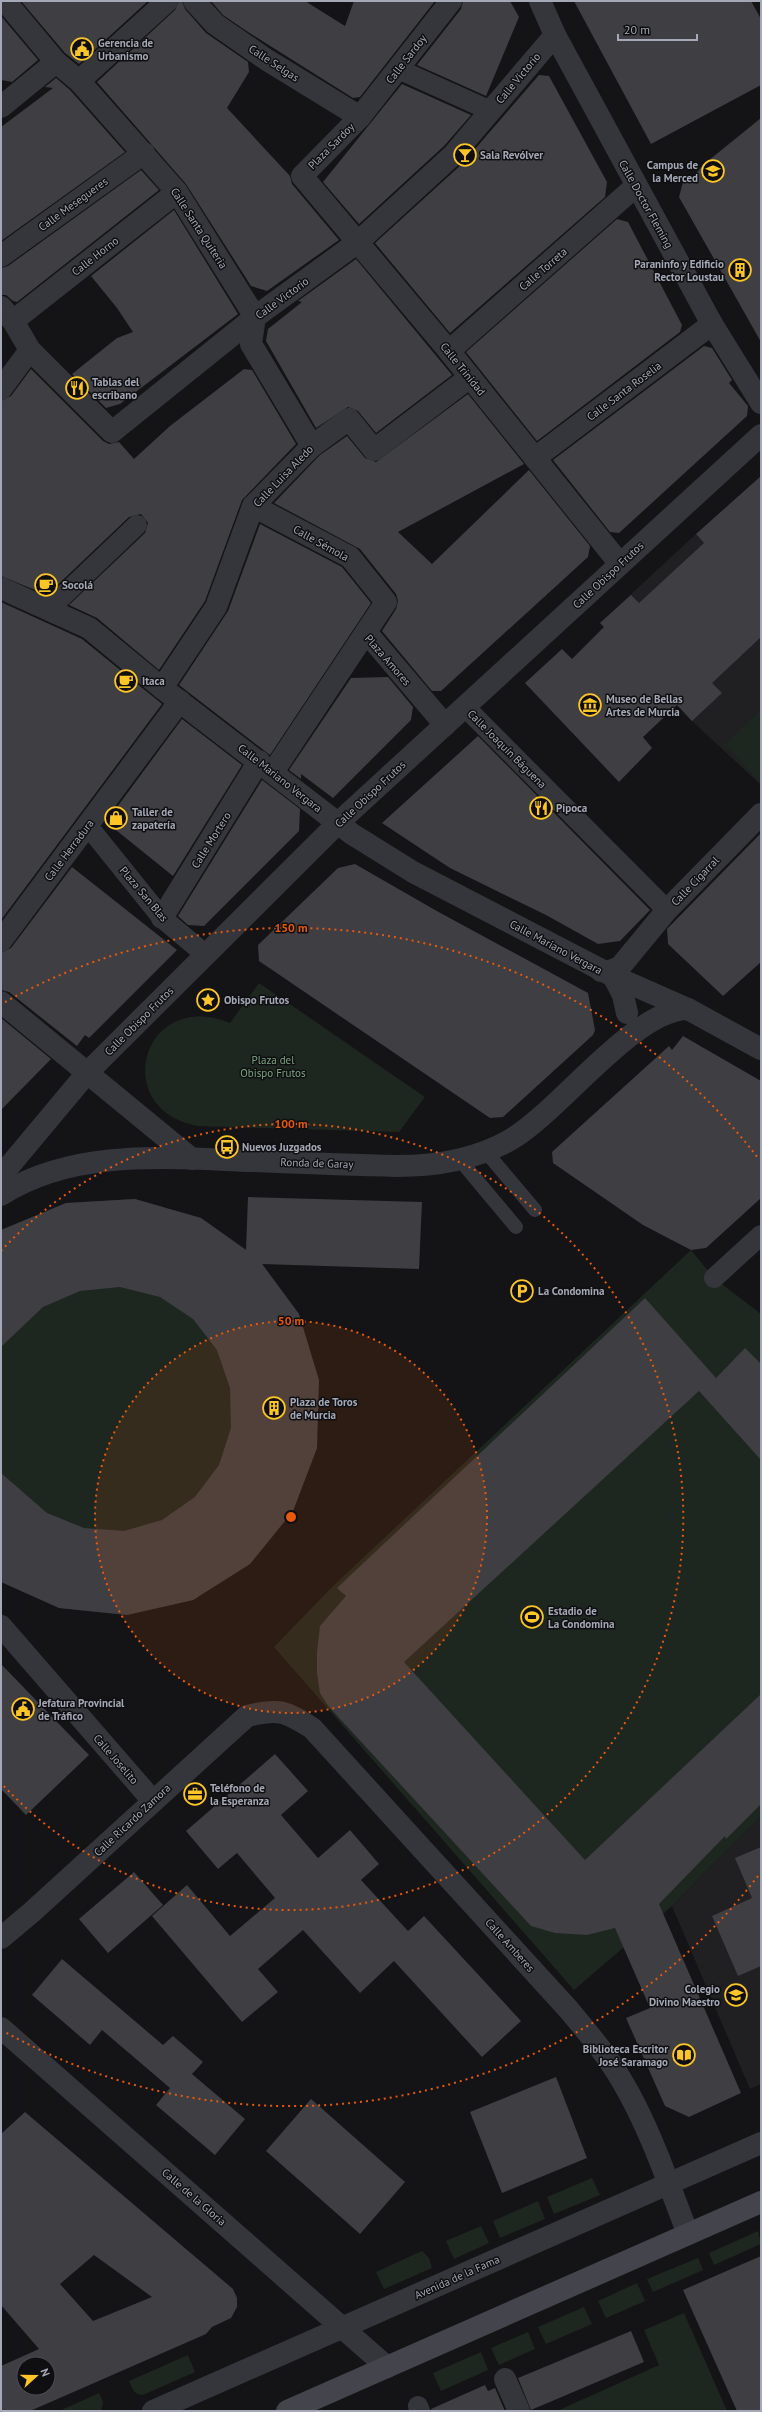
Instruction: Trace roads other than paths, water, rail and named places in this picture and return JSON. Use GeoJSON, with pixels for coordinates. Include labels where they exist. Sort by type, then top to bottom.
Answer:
{"type":"FeatureCollection","features":[{"type":"Feature","properties":{"kind":"main road"},"geometry":{"type":"LineString","coordinates":[[287,2411],[761,2202]]}},
{"type":"Feature","properties":{"kind":"street","name":"Calle Santa Quiteria"},"geometry":{"type":"LineString","coordinates":[[5,1],[56,62],[79,81],[178,192],[255,318]]}},
{"type":"Feature","properties":{"kind":"street"},"geometry":{"type":"LineString","coordinates":[[79,81],[167,1]]}},
{"type":"Feature","properties":{"kind":"street","name":"Calle Selgas"},"geometry":{"type":"LineString","coordinates":[[194,1],[215,24],[267,60],[360,117]]}},
{"type":"Feature","properties":{"kind":"street","name":"Calle Sardoy"},"geometry":{"type":"LineString","coordinates":[[360,117],[451,1]]}},
{"type":"Feature","properties":{"kind":"street","name":"Calle Doctor Fleming"},"geometry":{"type":"LineString","coordinates":[[540,1],[555,34],[636,186],[712,324],[761,403]]}},
{"type":"Feature","properties":{"kind":"street","name":"Calle Victorio"},"geometry":{"type":"LineString","coordinates":[[30,350],[112,432],[255,318],[358,242],[452,155],[555,34]]}},
{"type":"Feature","properties":{"kind":"street"},"geometry":{"type":"LineString","coordinates":[[4,100],[56,62]]}},
{"type":"Feature","properties":{"kind":"street"},"geometry":{"type":"LineString","coordinates":[[398,69],[490,111]]}},
{"type":"Feature","properties":{"kind":"street","name":"Plaza Sardoy"},"geometry":{"type":"LineString","coordinates":[[302,176],[360,117]]}},
{"type":"Feature","properties":{"kind":"street","name":"Calle Mesegueres"},"geometry":{"type":"LineString","coordinates":[[1,256],[144,153]]}},
{"type":"Feature","properties":{"kind":"street","name":"Calle Trinidad"},"geometry":{"type":"LineString","coordinates":[[302,176],[449,351],[620,564]]}},
{"type":"Feature","properties":{"kind":"street","name":"Calle Torreta"},"geometry":{"type":"LineString","coordinates":[[449,351],[636,186]]}},
{"type":"Feature","properties":{"kind":"street","name":"Calle Horno"},"geometry":{"type":"LineString","coordinates":[[7,314],[178,192]]}},
{"type":"Feature","properties":{"kind":"street"},"geometry":{"type":"LineString","coordinates":[[1,389],[30,350],[7,314]]}},
{"type":"Feature","properties":{"kind":"street"},"geometry":{"type":"LineString","coordinates":[[255,318],[251,344],[312,446]]}},
{"type":"Feature","properties":{"kind":"street","name":"Calle Santa Roselia"},"geometry":{"type":"LineString","coordinates":[[535,458],[712,324]]}},
{"type":"Feature","properties":{"kind":"street","name":"Calle Luisa Aledo"},"geometry":{"type":"LineString","coordinates":[[162,688],[216,607],[253,506],[312,446],[349,419],[374,450],[470,377]]}},
{"type":"Feature","properties":{"kind":"street","name":"Calle Obispo Frutos"},"geometry":{"type":"LineString","coordinates":[[1,1176],[87,1073],[338,823],[761,435]]}},
{"type":"Feature","properties":{"kind":"street","name":"Calle Sémola"},"geometry":{"type":"LineString","coordinates":[[253,506],[350,557],[386,602],[366,632]]}},
{"type":"Feature","properties":{"kind":"street"},"geometry":{"type":"LineString","coordinates":[[48,610],[137,525]]}},
{"type":"Feature","properties":{"kind":"street","name":"Calle Mariano Vergara"},"geometry":{"type":"LineString","coordinates":[[1,588],[89,628],[162,688],[266,766],[338,823],[413,872],[607,973],[688,1010],[761,1049]]}},
{"type":"Feature","properties":{"kind":"street","name":"Plaza Amores"},"geometry":{"type":"LineString","coordinates":[[266,766],[338,676],[366,632],[445,726]]}},
{"type":"Feature","properties":{"kind":"street","name":"Calle Herradura"},"geometry":{"type":"LineString","coordinates":[[1,941],[180,701]]}},
{"type":"Feature","properties":{"kind":"street","name":"Calle Joaquín Báguena"},"geometry":{"type":"LineString","coordinates":[[465,707],[666,910]]}},
{"type":"Feature","properties":{"kind":"street","name":"Calle Mortero"},"geometry":{"type":"LineString","coordinates":[[162,918],[266,766]]}},
{"type":"Feature","properties":{"kind":"street","name":"Calle Cigarral"},"geometry":{"type":"LineString","coordinates":[[607,973],[616,969],[666,910],[761,814]]}},
{"type":"Feature","properties":{"kind":"street","name":"Plaza San Blas"},"geometry":{"type":"LineString","coordinates":[[88,826],[162,918],[206,955]]}},
{"type":"Feature","properties":{"kind":"street"},"geometry":{"type":"LineString","coordinates":[[632,951],[636,971],[649,992]]}},
{"type":"Feature","properties":{"kind":"street","name":"Calle Mariano Vergara"},"geometry":{"type":"LineString","coordinates":[[607,973],[623,995],[627,1013]]}},
{"type":"Feature","properties":{"kind":"street","name":"Ronda de Garay"},"geometry":{"type":"LineString","coordinates":[[604,1058],[635,999],[649,992],[656,1008],[654,1016],[648,1023]]}},
{"type":"Feature","properties":{"kind":"street"},"geometry":{"type":"LineString","coordinates":[[1,1002],[192,1159]]}},
{"type":"Feature","properties":{"kind":"street","name":"Ronda de Garay"},"geometry":{"type":"LineString","coordinates":[[1,1195],[44,1173],[91,1162],[117,1159],[192,1159],[397,1166],[423,1166],[460,1160],[486,1152],[511,1140],[534,1123],[604,1058],[648,1023],[666,1013],[688,1010]]}},
{"type":"Feature","properties":{"kind":"street"},"geometry":{"type":"LineString","coordinates":[[714,1278],[761,1235]]}},
{"type":"Feature","properties":{"kind":"street","name":"Calle Joselito"},"geometry":{"type":"LineString","coordinates":[[1,1626],[153,1801]]}},
{"type":"Feature","properties":{"kind":"street","name":"Calle Ricardo Zamora"},"geometry":{"type":"LineString","coordinates":[[1,1938],[32,1912],[247,1716],[267,1710]]}},
{"type":"Feature","properties":{"kind":"street","name":"Calle Amberes"},"geometry":{"type":"LineString","coordinates":[[267,1710],[288,1713],[312,1728],[569,2010],[605,2054],[622,2081],[640,2117],[688,2234]]}},
{"type":"Feature","properties":{"kind":"street","name":"Calle de la Gloria"},"geometry":{"type":"LineString","coordinates":[[1,2028],[387,2367]]}},
{"type":"Feature","properties":{"kind":"street","name":"Avenida de la Fama"},"geometry":{"type":"LineString","coordinates":[[153,2411],[761,2143]]}},
{"type":"Feature","properties":{"kind":"street"},"geometry":{"type":"LineString","coordinates":[[503,2374],[519,2411]]}},
{"type":"Feature","properties":{"kind":"lane"},"geometry":{"type":"LineString","coordinates":[[486,1152],[535,1210]]}},
{"type":"Feature","properties":{"kind":"lane"},"geometry":{"type":"LineString","coordinates":[[460,1160],[516,1227]]}},
{"type":"Feature","properties":{"kind":"place","name":"Gerencia de Urbanismo"},"geometry":{"type":"Point","coordinates":[82,49]}},
{"type":"Feature","properties":{"kind":"place","name":"Sala Revólver"},"geometry":{"type":"Point","coordinates":[465,155]}},
{"type":"Feature","properties":{"kind":"place","name":"Campus de la Merced"},"geometry":{"type":"Point","coordinates":[713,171]}},
{"type":"Feature","properties":{"kind":"place","name":"Paraninfo y Edificio Rector Loustau"},"geometry":{"type":"Point","coordinates":[740,270]}},
{"type":"Feature","properties":{"kind":"place","name":"Tablas del escribano"},"geometry":{"type":"Point","coordinates":[77,388]}},
{"type":"Feature","properties":{"kind":"place","name":"Socolá"},"geometry":{"type":"Point","coordinates":[46,585]}},
{"type":"Feature","properties":{"kind":"place","name":"Itaca"},"geometry":{"type":"Point","coordinates":[126,681]}},
{"type":"Feature","properties":{"kind":"place","name":"Museo de Bellas Artes de Murcia"},"geometry":{"type":"Point","coordinates":[590,705]}},
{"type":"Feature","properties":{"kind":"place","name":"Pipoca"},"geometry":{"type":"Point","coordinates":[541,808]}},
{"type":"Feature","properties":{"kind":"place","name":"Taller de zapatería"},"geometry":{"type":"Point","coordinates":[116,818]}},
{"type":"Feature","properties":{"kind":"place","name":"Obispo Frutos"},"geometry":{"type":"Point","coordinates":[208,1000]}},
{"type":"Feature","properties":{"kind":"place","name":"Nuevos Juzgados"},"geometry":{"type":"Point","coordinates":[227,1147]}},
{"type":"Feature","properties":{"kind":"place","name":"La Condomina"},"geometry":{"type":"Point","coordinates":[522,1291]}},
{"type":"Feature","properties":{"kind":"place","name":"Plaza de Toros de Murcia"},"geometry":{"type":"Point","coordinates":[274,1408]}},
{"type":"Feature","properties":{"kind":"place","name":"Estadio de La Condomina"},"geometry":{"type":"Point","coordinates":[532,1617]}},
{"type":"Feature","properties":{"kind":"place","name":"Jefatura Provincial de Tráfico"},"geometry":{"type":"Point","coordinates":[23,1709]}},
{"type":"Feature","properties":{"kind":"place","name":"Teléfono de la Esperanza"},"geometry":{"type":"Point","coordinates":[195,1794]}},
{"type":"Feature","properties":{"kind":"place","name":"Colegio Divino Maestro"},"geometry":{"type":"Point","coordinates":[736,1995]}},
{"type":"Feature","properties":{"kind":"place","name":"Biblioteca Escritor José Saramago"},"geometry":{"type":"Point","coordinates":[684,2055]}},
{"type":"Feature","properties":{"kind":"park label","name":"Plaza del Obispo Frutos"},"geometry":{"type":"Point","coordinates":[273,1066]}}]}
